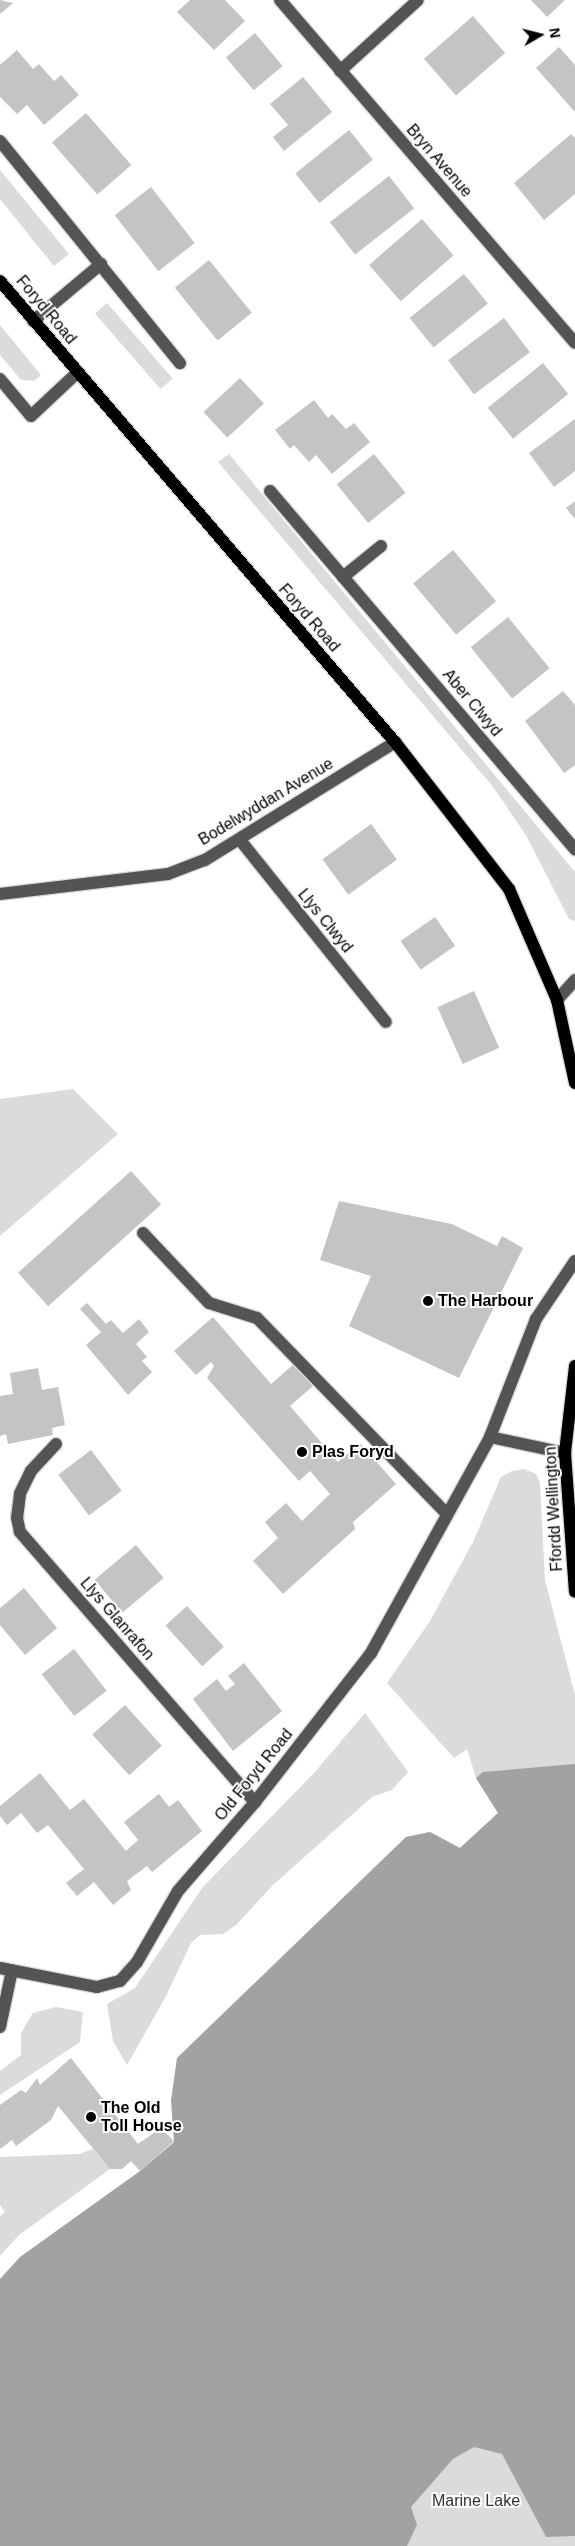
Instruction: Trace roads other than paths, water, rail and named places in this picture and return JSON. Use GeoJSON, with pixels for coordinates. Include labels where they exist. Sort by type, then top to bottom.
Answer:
{"type":"FeatureCollection","features":[{"type":"Feature","properties":{"kind":"main road","name":"Foryd Road"},"geometry":{"type":"LineString","coordinates":[[0,281],[394,742],[509,889],[557,1000],[571,1047],[575,1083]]}},
{"type":"Feature","properties":{"kind":"main road","name":"Ffordd Wellington"},"geometry":{"type":"LineString","coordinates":[[575,1366],[565,1453],[575,1592]]}},
{"type":"Feature","properties":{"kind":"street","name":"Bryn Avenue"},"geometry":{"type":"LineString","coordinates":[[280,0],[575,343]]}},
{"type":"Feature","properties":{"kind":"street"},"geometry":{"type":"LineString","coordinates":[[340,71],[418,0]]}},
{"type":"Feature","properties":{"kind":"street"},"geometry":{"type":"LineString","coordinates":[[0,141],[180,363]]}},
{"type":"Feature","properties":{"kind":"street"},"geometry":{"type":"LineString","coordinates":[[33,321],[101,264]]}},
{"type":"Feature","properties":{"kind":"street"},"geometry":{"type":"LineString","coordinates":[[0,379],[31,416],[78,373]]}},
{"type":"Feature","properties":{"kind":"street","name":"Aber Clwyd"},"geometry":{"type":"LineString","coordinates":[[270,491],[575,850]]}},
{"type":"Feature","properties":{"kind":"street"},"geometry":{"type":"LineString","coordinates":[[343,578],[381,546]]}},
{"type":"Feature","properties":{"kind":"street","name":"Bodelwyddan Avenue"},"geometry":{"type":"LineString","coordinates":[[0,894],[168,874],[205,860],[240,840],[394,742]]}},
{"type":"Feature","properties":{"kind":"street","name":"Llys Clwyd"},"geometry":{"type":"LineString","coordinates":[[240,840],[386,1022]]}},
{"type":"Feature","properties":{"kind":"street"},"geometry":{"type":"LineString","coordinates":[[557,1000],[575,980]]}},
{"type":"Feature","properties":{"kind":"street"},"geometry":{"type":"LineString","coordinates":[[143,1233],[209,1303],[257,1318],[448,1514]]}},
{"type":"Feature","properties":{"kind":"street","name":"Old Foryd Road"},"geometry":{"type":"LineString","coordinates":[[0,2027],[6,1969],[97,1987],[120,1981],[137,1962],[178,1891],[255,1802],[371,1653],[490,1437],[536,1319],[575,1261]]}},
{"type":"Feature","properties":{"kind":"street"},"geometry":{"type":"LineString","coordinates":[[490,1437],[565,1453]]}},
{"type":"Feature","properties":{"kind":"street","name":"Llys Glanrafon"},"geometry":{"type":"LineString","coordinates":[[56,1444],[31,1471],[20,1494],[17,1518],[20,1532],[255,1802]]}},
{"type":"Feature","properties":{"kind":"place","name":"The Harbour"},"geometry":{"type":"Point","coordinates":[428,1301]}},
{"type":"Feature","properties":{"kind":"place","name":"Plas Foryd"},"geometry":{"type":"Point","coordinates":[302,1452]}},
{"type":"Feature","properties":{"kind":"place","name":"The Old Toll House"},"geometry":{"type":"Point","coordinates":[91,2117]}},
{"type":"Feature","properties":{"kind":"park label","name":"Marine Lake"},"geometry":{"type":"Point","coordinates":[476,2501]}}]}
